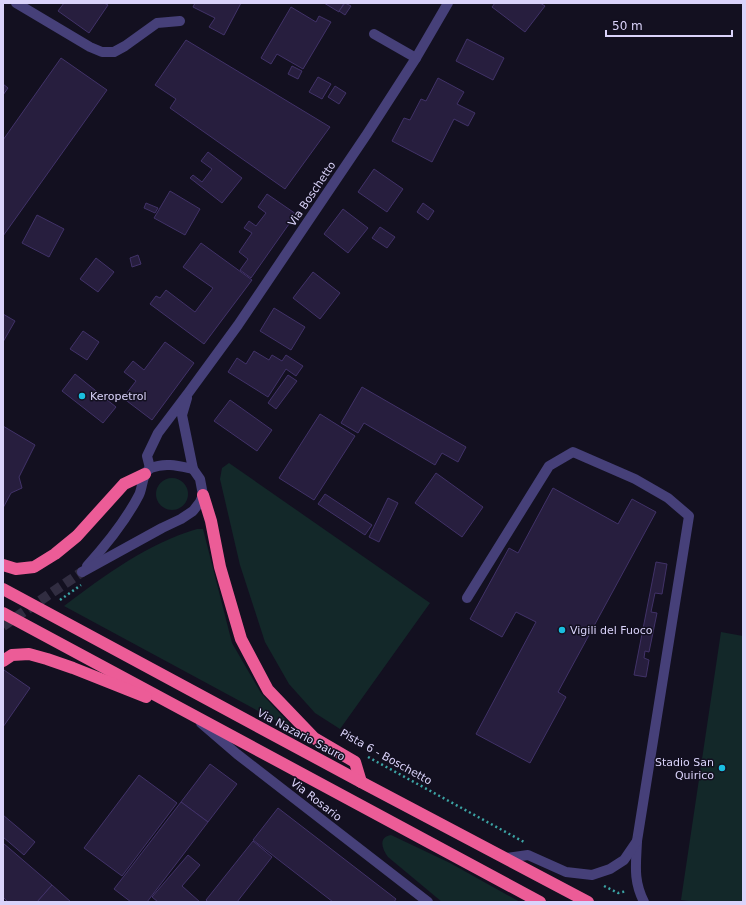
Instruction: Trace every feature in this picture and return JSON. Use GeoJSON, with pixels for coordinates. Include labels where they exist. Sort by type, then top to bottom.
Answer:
{"type":"FeatureCollection","features":[{"type":"Feature","properties":{"kind":"highway"},"geometry":{"type":"LineString","coordinates":[[3,565],[16,569],[34,567],[55,554],[77,536],[124,484],[147,471]]}},
{"type":"Feature","properties":{"kind":"highway"},"geometry":{"type":"LineString","coordinates":[[203,495],[211,520],[220,567],[241,639],[268,690],[314,738],[354,762],[361,782]]}},
{"type":"Feature","properties":{"kind":"highway","name":"Via Nazario Sauro"},"geometry":{"type":"LineString","coordinates":[[3,589],[361,782],[588,902]]}},
{"type":"Feature","properties":{"kind":"highway"},"geometry":{"type":"LineString","coordinates":[[3,613],[540,902]]}},
{"type":"Feature","properties":{"kind":"highway"},"geometry":{"type":"LineString","coordinates":[[3,661],[12,655],[29,654],[47,659],[192,715]]}},
{"type":"Feature","properties":{"kind":"street"},"geometry":{"type":"LineString","coordinates":[[16,3],[90,47],[102,52],[114,52],[157,23],[180,21]]}},
{"type":"Feature","properties":{"kind":"street","name":"Via Boschetto"},"geometry":{"type":"LineString","coordinates":[[203,495],[193,511],[182,519],[162,528],[82,572],[113,537],[142,490],[147,471],[147,456],[158,433],[238,325],[367,134],[416,58],[448,3]]}},
{"type":"Feature","properties":{"kind":"street"},"geometry":{"type":"LineString","coordinates":[[374,34],[416,58]]}},
{"type":"Feature","properties":{"kind":"street"},"geometry":{"type":"LineString","coordinates":[[189,392],[182,415],[193,469],[200,479],[203,495]]}},
{"type":"Feature","properties":{"kind":"street"},"geometry":{"type":"LineString","coordinates":[[467,598],[549,466],[573,452],[636,479],[668,498],[689,516],[637,842],[635,875],[638,890],[644,902]]}},
{"type":"Feature","properties":{"kind":"street"},"geometry":{"type":"LineString","coordinates":[[147,471],[166,465],[176,465],[193,469]]}},
{"type":"Feature","properties":{"kind":"street","name":"Via Rosario"},"geometry":{"type":"LineString","coordinates":[[192,715],[237,754],[428,902]]}},
{"type":"Feature","properties":{"kind":"street"},"geometry":{"type":"LineString","coordinates":[[506,858],[528,855],[566,872],[592,875],[610,869],[624,860],[637,842]]}},
{"type":"Feature","properties":{"kind":"path","name":"Pista 6 - Boschetto"},"geometry":{"type":"LineString","coordinates":[[367,757],[525,842]]}},
{"type":"Feature","properties":{"kind":"path"},"geometry":{"type":"LineString","coordinates":[[592,875],[598,882],[618,893],[638,890]]}},
{"type":"Feature","properties":{"kind":"green space"},"geometry":{"type":"Polygon","coordinates":[[[229,463],[430,603],[340,729],[315,713],[289,684],[265,642],[240,565],[220,479],[222,468],[229,463]]]}},
{"type":"Feature","properties":{"kind":"green space"},"geometry":{"type":"Polygon","coordinates":[[[169,478],[175,478],[184,482],[188,494],[184,506],[175,510],[169,510],[160,506],[156,497],[156,491],[160,482],[169,478]]]}},
{"type":"Feature","properties":{"kind":"green space"},"geometry":{"type":"Polygon","coordinates":[[[197,529],[203,529],[232,643],[261,693],[297,732],[64,606],[111,572],[144,552],[179,535],[197,529]]]}},
{"type":"Feature","properties":{"kind":"green space","name":"Stadio San Quirico"},"geometry":{"type":"Polygon","coordinates":[[[721,632],[743,636],[743,902],[697,902],[681,900],[721,632]]]}},
{"type":"Feature","properties":{"kind":"green space"},"geometry":{"type":"Polygon","coordinates":[[[391,835],[450,863],[520,902],[442,902],[388,857],[382,844],[384,838],[391,835]]]}},
{"type":"Feature","properties":{"kind":"building"},"geometry":{"type":"Polygon","coordinates":[[[64,3],[104,3],[108,5],[89,33],[58,11],[64,3]]]}},
{"type":"Feature","properties":{"kind":"building"},"geometry":{"type":"Polygon","coordinates":[[[195,3],[241,3],[224,35],[209,27],[215,18],[193,7],[195,3]]]}},
{"type":"Feature","properties":{"kind":"building"},"geometry":{"type":"Polygon","coordinates":[[[324,3],[344,3],[339,12],[324,3]]]}},
{"type":"Feature","properties":{"kind":"building"},"geometry":{"type":"Polygon","coordinates":[[[345,3],[351,6],[345,15],[339,11],[345,3]]]}},
{"type":"Feature","properties":{"kind":"building"},"geometry":{"type":"Polygon","coordinates":[[[495,3],[540,3],[545,6],[525,32],[492,7],[495,3]]]}},
{"type":"Feature","properties":{"kind":"building"},"geometry":{"type":"Polygon","coordinates":[[[291,7],[316,22],[319,16],[331,22],[303,69],[277,54],[271,64],[261,58],[291,7]]]}},
{"type":"Feature","properties":{"kind":"building"},"geometry":{"type":"Polygon","coordinates":[[[467,39],[504,58],[493,80],[456,61],[467,39]]]}},
{"type":"Feature","properties":{"kind":"building"},"geometry":{"type":"Polygon","coordinates":[[[186,40],[330,127],[285,189],[170,108],[176,99],[155,85],[186,40]]]}},
{"type":"Feature","properties":{"kind":"building"},"geometry":{"type":"Polygon","coordinates":[[[61,58],[107,90],[3,236],[3,140],[61,58]]]}},
{"type":"Feature","properties":{"kind":"building"},"geometry":{"type":"Polygon","coordinates":[[[292,66],[302,71],[298,79],[288,74],[292,66]]]}},
{"type":"Feature","properties":{"kind":"building"},"geometry":{"type":"Polygon","coordinates":[[[318,77],[331,84],[322,99],[309,92],[318,77]]]}},
{"type":"Feature","properties":{"kind":"building"},"geometry":{"type":"Polygon","coordinates":[[[438,78],[464,92],[457,104],[475,113],[468,126],[454,119],[432,162],[392,141],[404,118],[410,120],[421,99],[426,101],[438,78]]]}},
{"type":"Feature","properties":{"kind":"building"},"geometry":{"type":"Polygon","coordinates":[[[3,84],[8,88],[3,95],[3,84]]]}},
{"type":"Feature","properties":{"kind":"building"},"geometry":{"type":"Polygon","coordinates":[[[335,86],[346,93],[339,104],[328,97],[335,86]]]}},
{"type":"Feature","properties":{"kind":"building"},"geometry":{"type":"Polygon","coordinates":[[[208,152],[242,178],[222,203],[190,178],[193,175],[202,182],[212,169],[201,161],[208,152]]]}},
{"type":"Feature","properties":{"kind":"building"},"geometry":{"type":"Polygon","coordinates":[[[374,169],[403,189],[387,212],[358,192],[374,169]]]}},
{"type":"Feature","properties":{"kind":"building"},"geometry":{"type":"Polygon","coordinates":[[[170,191],[200,209],[185,235],[154,218],[170,191]]]}},
{"type":"Feature","properties":{"kind":"building"},"geometry":{"type":"Polygon","coordinates":[[[267,194],[296,214],[251,278],[240,270],[248,259],[239,252],[252,233],[244,228],[249,221],[256,226],[266,213],[258,207],[267,194]]]}},
{"type":"Feature","properties":{"kind":"building"},"geometry":{"type":"Polygon","coordinates":[[[146,203],[158,208],[155,213],[144,208],[146,203]]]}},
{"type":"Feature","properties":{"kind":"building"},"geometry":{"type":"Polygon","coordinates":[[[423,203],[434,211],[428,220],[417,212],[423,203]]]}},
{"type":"Feature","properties":{"kind":"building"},"geometry":{"type":"Polygon","coordinates":[[[343,209],[368,228],[348,253],[324,234],[343,209]]]}},
{"type":"Feature","properties":{"kind":"building"},"geometry":{"type":"Polygon","coordinates":[[[37,215],[64,229],[49,257],[22,243],[37,215]]]}},
{"type":"Feature","properties":{"kind":"building"},"geometry":{"type":"Polygon","coordinates":[[[380,227],[395,237],[387,248],[372,238],[380,227]]]}},
{"type":"Feature","properties":{"kind":"building"},"geometry":{"type":"Polygon","coordinates":[[[201,243],[252,280],[204,344],[150,304],[156,296],[160,298],[166,290],[195,312],[213,288],[183,267],[201,243]]]}},
{"type":"Feature","properties":{"kind":"building"},"geometry":{"type":"Polygon","coordinates":[[[138,255],[141,264],[132,267],[130,258],[138,255]]]}},
{"type":"Feature","properties":{"kind":"building"},"geometry":{"type":"Polygon","coordinates":[[[96,258],[114,272],[98,292],[80,279],[96,258]]]}},
{"type":"Feature","properties":{"kind":"building"},"geometry":{"type":"Polygon","coordinates":[[[313,272],[340,293],[320,319],[293,298],[313,272]]]}},
{"type":"Feature","properties":{"kind":"building"},"geometry":{"type":"Polygon","coordinates":[[[274,308],[305,327],[291,350],[260,331],[274,308]]]}},
{"type":"Feature","properties":{"kind":"building"},"geometry":{"type":"Polygon","coordinates":[[[3,314],[15,321],[3,342],[3,314]]]}},
{"type":"Feature","properties":{"kind":"building"},"geometry":{"type":"Polygon","coordinates":[[[83,331],[99,342],[87,360],[70,349],[83,331]]]}},
{"type":"Feature","properties":{"kind":"building"},"geometry":{"type":"Polygon","coordinates":[[[165,342],[194,363],[152,420],[123,398],[136,381],[124,372],[133,361],[144,370],[165,342]]]}},
{"type":"Feature","properties":{"kind":"building"},"geometry":{"type":"Polygon","coordinates":[[[254,351],[269,360],[272,355],[282,361],[286,355],[303,366],[296,376],[286,369],[268,397],[228,372],[237,358],[246,364],[254,351]]]}},
{"type":"Feature","properties":{"kind":"building"},"geometry":{"type":"Polygon","coordinates":[[[75,374],[116,407],[103,423],[62,391],[75,374]]]}},
{"type":"Feature","properties":{"kind":"building"},"geometry":{"type":"Polygon","coordinates":[[[288,375],[297,381],[276,409],[268,403],[288,375]]]}},
{"type":"Feature","properties":{"kind":"building"},"geometry":{"type":"Polygon","coordinates":[[[362,387],[466,447],[458,462],[442,453],[435,465],[364,423],[358,433],[341,423],[362,387]]]}},
{"type":"Feature","properties":{"kind":"building"},"geometry":{"type":"Polygon","coordinates":[[[230,400],[272,430],[257,451],[214,421],[230,400]]]}},
{"type":"Feature","properties":{"kind":"building"},"geometry":{"type":"Polygon","coordinates":[[[320,414],[355,436],[314,500],[279,478],[320,414]]]}},
{"type":"Feature","properties":{"kind":"building"},"geometry":{"type":"Polygon","coordinates":[[[3,426],[35,445],[19,477],[22,488],[11,493],[3,508],[3,426]]]}},
{"type":"Feature","properties":{"kind":"building"},"geometry":{"type":"Polygon","coordinates":[[[436,473],[483,507],[462,537],[415,503],[436,473]]]}},
{"type":"Feature","properties":{"kind":"building","name":"Vigili del Fuoco"},"geometry":{"type":"Polygon","coordinates":[[[553,488],[618,524],[632,499],[656,512],[558,692],[566,697],[530,763],[476,734],[536,622],[516,612],[502,637],[470,619],[509,548],[518,553],[553,488]]]}},
{"type":"Feature","properties":{"kind":"building"},"geometry":{"type":"Polygon","coordinates":[[[325,494],[372,525],[365,535],[318,504],[325,494]]]}},
{"type":"Feature","properties":{"kind":"building"},"geometry":{"type":"Polygon","coordinates":[[[388,498],[398,503],[379,542],[369,537],[388,498]]]}},
{"type":"Feature","properties":{"kind":"building"},"geometry":{"type":"Polygon","coordinates":[[[656,562],[667,564],[662,594],[655,593],[651,612],[657,613],[649,652],[645,651],[644,658],[649,660],[646,677],[634,675],[656,562]]]}},
{"type":"Feature","properties":{"kind":"building"},"geometry":{"type":"Polygon","coordinates":[[[4,670],[30,688],[3,727],[3,671],[4,670]]]}},
{"type":"Feature","properties":{"kind":"building"},"geometry":{"type":"Polygon","coordinates":[[[210,764],[237,784],[208,822],[181,802],[210,764]]]}},
{"type":"Feature","properties":{"kind":"building"},"geometry":{"type":"Polygon","coordinates":[[[139,775],[177,803],[122,876],[84,848],[139,775]]]}},
{"type":"Feature","properties":{"kind":"building"},"geometry":{"type":"Polygon","coordinates":[[[181,802],[208,822],[147,902],[131,902],[114,889],[181,802]]]}},
{"type":"Feature","properties":{"kind":"building"},"geometry":{"type":"Polygon","coordinates":[[[278,808],[396,899],[394,902],[333,902],[253,840],[278,808]]]}},
{"type":"Feature","properties":{"kind":"building"},"geometry":{"type":"Polygon","coordinates":[[[3,815],[35,842],[24,855],[3,837],[3,815]]]}},
{"type":"Feature","properties":{"kind":"building"},"geometry":{"type":"Polygon","coordinates":[[[253,841],[272,857],[237,902],[208,902],[206,900],[253,841]]]}},
{"type":"Feature","properties":{"kind":"building"},"geometry":{"type":"Polygon","coordinates":[[[3,843],[52,885],[37,902],[8,902],[3,897],[3,843]]]}},
{"type":"Feature","properties":{"kind":"building"},"geometry":{"type":"Polygon","coordinates":[[[188,855],[200,865],[182,886],[200,902],[158,902],[152,897],[188,855]]]}},
{"type":"Feature","properties":{"kind":"building"},"geometry":{"type":"Polygon","coordinates":[[[52,885],[71,902],[37,902],[52,885]]]}},
{"type":"Feature","properties":{"kind":"tunnel"},"geometry":{"type":"LineString","coordinates":[[3,626],[82,572]]}},
{"type":"Feature","properties":{"kind":"place","name":"Keropetrol"},"geometry":{"type":"Point","coordinates":[82,396]}},
{"type":"Feature","properties":{"kind":"place","name":"Vigili del Fuoco"},"geometry":{"type":"Point","coordinates":[562,630]}},
{"type":"Feature","properties":{"kind":"place","name":"Stadio San Quirico"},"geometry":{"type":"Point","coordinates":[722,768]}}]}
